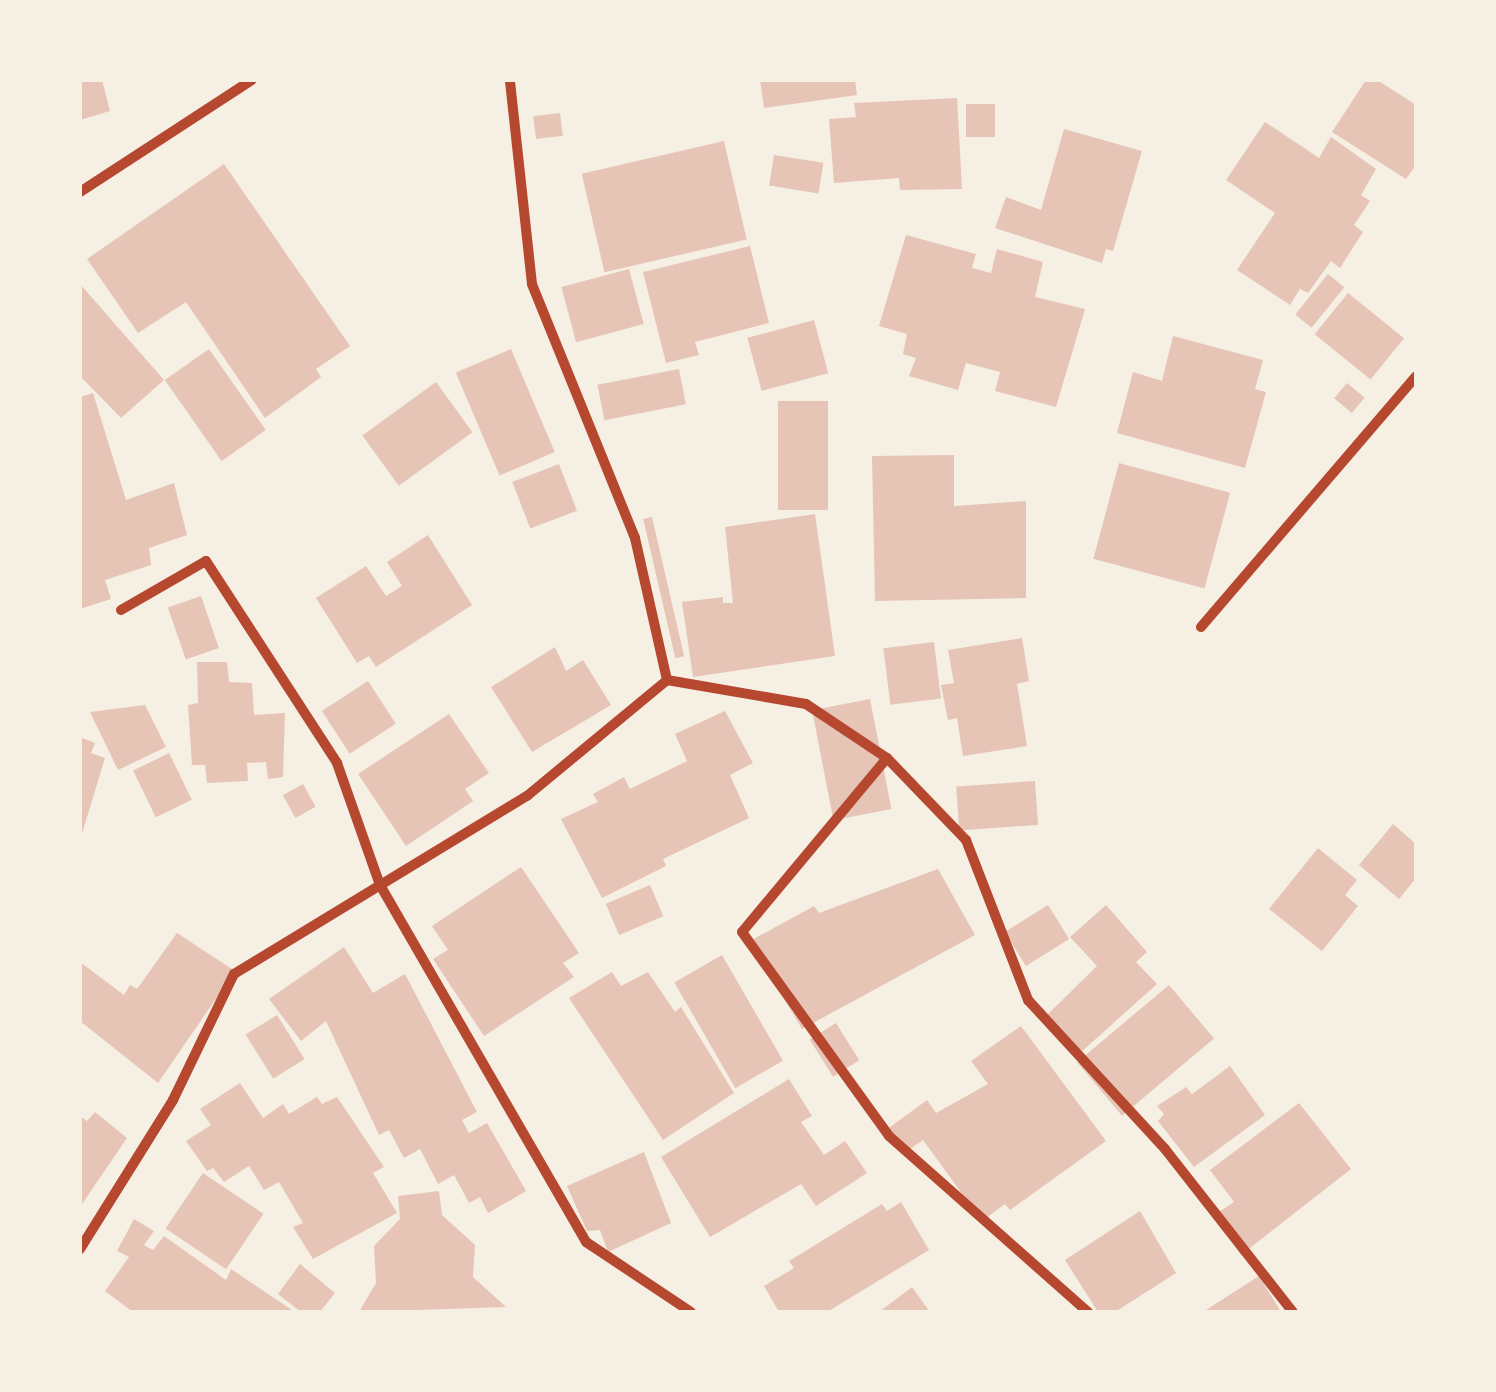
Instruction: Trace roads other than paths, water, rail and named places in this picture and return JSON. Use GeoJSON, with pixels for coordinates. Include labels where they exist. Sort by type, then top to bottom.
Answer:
{"type":"FeatureCollection","features":[{"type":"Feature","properties":{"kind":"street"},"geometry":{"type":"LineString","coordinates":[[80,192],[252,80]]}},
{"type":"Feature","properties":{"kind":"street"},"geometry":{"type":"LineString","coordinates":[[510,80],[532,284],[635,538],[666,680]]}},
{"type":"Feature","properties":{"kind":"street"},"geometry":{"type":"LineString","coordinates":[[1201,627],[1416,376]]}},
{"type":"Feature","properties":{"kind":"street"},"geometry":{"type":"LineString","coordinates":[[121,610],[206,561],[337,763],[380,885],[586,1242],[691,1312]]}},
{"type":"Feature","properties":{"kind":"street"},"geometry":{"type":"LineString","coordinates":[[80,1249],[173,1100],[234,974],[527,796],[666,680],[806,704],[887,758],[966,840],[1028,1000],[1165,1150],[1293,1312]]}},
{"type":"Feature","properties":{"kind":"street"},"geometry":{"type":"LineString","coordinates":[[887,758],[742,932],[888,1136],[1088,1312]]}}]}
